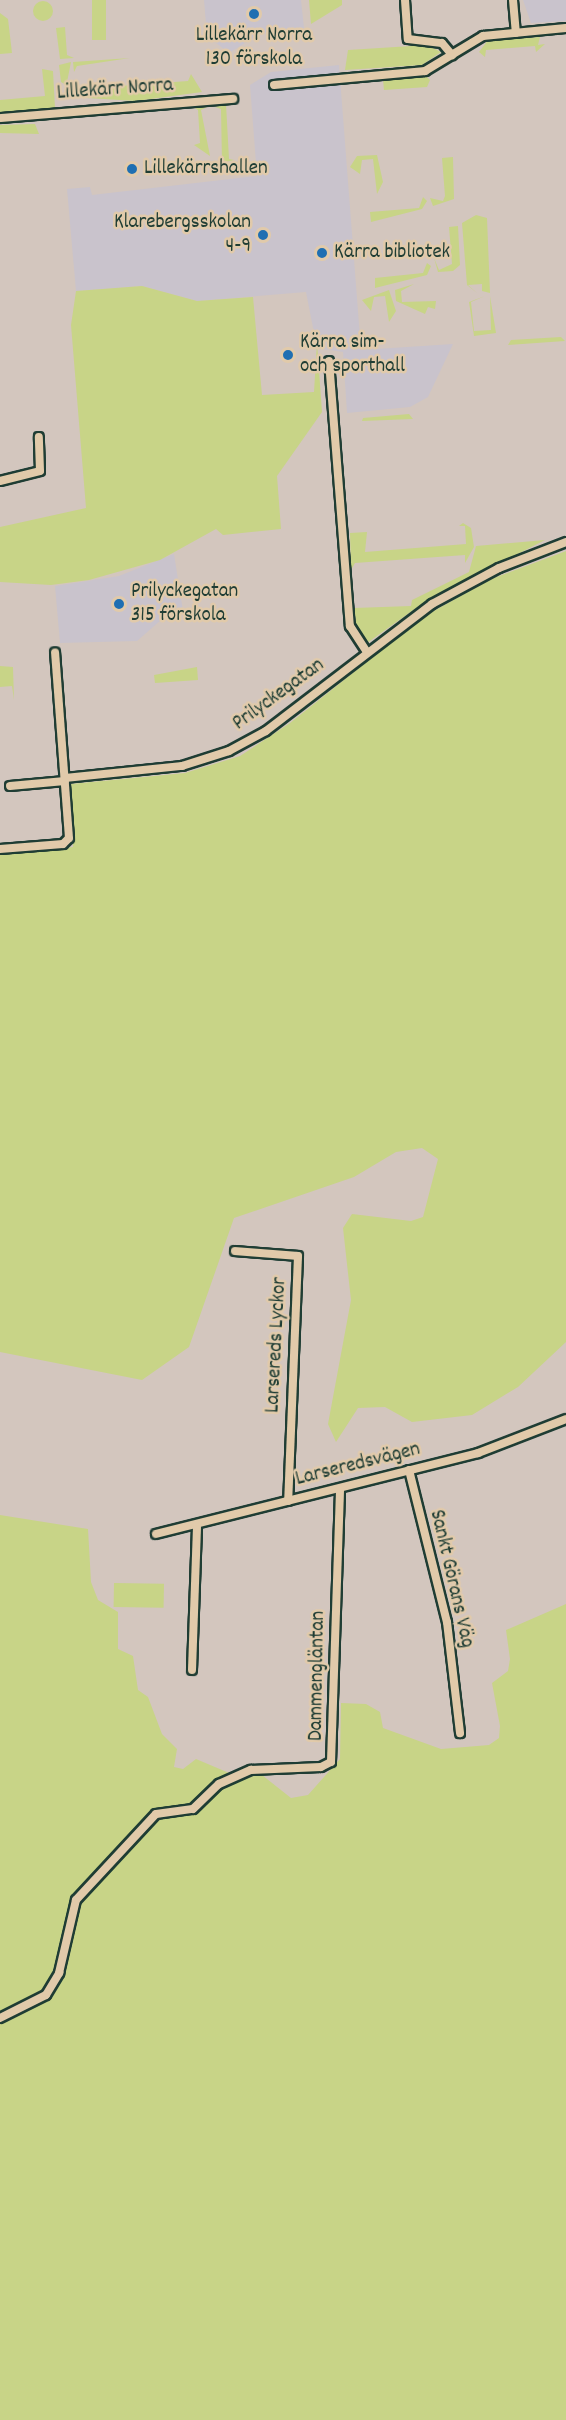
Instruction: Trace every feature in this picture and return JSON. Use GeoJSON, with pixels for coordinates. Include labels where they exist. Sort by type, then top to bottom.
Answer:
{"type":"FeatureCollection","features":[{"type":"Feature","properties":{"kind":"street"},"geometry":{"type":"LineString","coordinates":[[405,0],[408,39],[442,43],[452,55]]}},
{"type":"Feature","properties":{"kind":"street"},"geometry":{"type":"LineString","coordinates":[[513,0],[516,33]]}},
{"type":"Feature","properties":{"kind":"street"},"geometry":{"type":"LineString","coordinates":[[274,86],[425,71],[483,36],[566,28]]}},
{"type":"Feature","properties":{"kind":"street","name":"Lillekärr Norra"},"geometry":{"type":"LineString","coordinates":[[0,118],[233,99]]}},
{"type":"Feature","properties":{"kind":"street"},"geometry":{"type":"LineString","coordinates":[[330,361],[350,626],[366,651]]}},
{"type":"Feature","properties":{"kind":"street"},"geometry":{"type":"LineString","coordinates":[[0,482],[40,471],[39,436]]}},
{"type":"Feature","properties":{"kind":"street","name":"Prilyckegatan"},"geometry":{"type":"LineString","coordinates":[[10,786],[182,766],[229,751],[266,731],[366,651],[471,583],[566,542]]}},
{"type":"Feature","properties":{"kind":"street"},"geometry":{"type":"LineString","coordinates":[[0,849],[66,842],[65,779],[55,653]]}},
{"type":"Feature","properties":{"kind":"street","name":"Larsereds Lyckor"},"geometry":{"type":"LineString","coordinates":[[235,1251],[298,1256],[288,1501]]}},
{"type":"Feature","properties":{"kind":"street","name":"Larseredsvägen"},"geometry":{"type":"LineString","coordinates":[[156,1534],[196,1527],[288,1501],[478,1454],[566,1419]]}},
{"type":"Feature","properties":{"kind":"street","name":"Sankt Görans Väg"},"geometry":{"type":"LineString","coordinates":[[409,1470],[447,1622],[460,1733]]}},
{"type":"Feature","properties":{"kind":"street","name":"Dammengläntan"},"geometry":{"type":"LineString","coordinates":[[0,2018],[46,1995],[59,1972],[76,1900],[111,1856],[156,1814],[193,1809],[219,1784],[264,1766],[321,1767],[331,1762],[340,1489]]}},
{"type":"Feature","properties":{"kind":"street"},"geometry":{"type":"LineString","coordinates":[[192,1670],[196,1527]]}},
{"type":"Feature","properties":{"kind":"shaded area","name":"Lillekärr Norra 130 förskola"},"geometry":{"type":"Polygon","coordinates":[[[204,0],[301,0],[304,28],[261,33],[229,53],[207,36],[204,0]]]}},
{"type":"Feature","properties":{"kind":"shaded area"},"geometry":{"type":"Polygon","coordinates":[[[523,0],[566,0],[566,21],[531,23],[523,0]]]}},
{"type":"Feature","properties":{"kind":"shaded area"},"geometry":{"type":"Polygon","coordinates":[[[339,65],[361,350],[453,344],[428,397],[410,407],[347,413],[343,352],[317,348],[306,292],[197,301],[142,286],[76,291],[67,189],[90,187],[92,195],[257,176],[250,85],[271,72],[339,65]]]}},
{"type":"Feature","properties":{"kind":"shaded area","name":"Prilyckegatan 315 förskola"},"geometry":{"type":"Polygon","coordinates":[[[174,554],[183,611],[161,620],[137,641],[60,643],[55,586],[119,576],[174,554]]]}},
{"type":"Feature","properties":{"kind":"green space"},"geometry":{"type":"Polygon","coordinates":[[[92,0],[106,0],[106,40],[92,40],[92,0]]]}},
{"type":"Feature","properties":{"kind":"green space"},"geometry":{"type":"Polygon","coordinates":[[[309,0],[342,0],[342,5],[311,24],[309,0]]]}},
{"type":"Feature","properties":{"kind":"green space"},"geometry":{"type":"Polygon","coordinates":[[[43,1],[50,4],[53,11],[50,18],[43,21],[36,18],[33,11],[36,4],[43,1]]]}},
{"type":"Feature","properties":{"kind":"green space"},"geometry":{"type":"Polygon","coordinates":[[[0,13],[8,19],[12,53],[0,54],[0,13]]]}},
{"type":"Feature","properties":{"kind":"green space"},"geometry":{"type":"Polygon","coordinates":[[[65,27],[67,55],[74,58],[60,59],[56,28],[65,27]]]}},
{"type":"Feature","properties":{"kind":"green space"},"geometry":{"type":"Polygon","coordinates":[[[540,37],[538,45],[545,44],[536,52],[535,46],[486,50],[485,57],[479,52],[488,40],[540,37]]]}},
{"type":"Feature","properties":{"kind":"green space"},"geometry":{"type":"Polygon","coordinates":[[[427,45],[441,52],[422,65],[345,70],[348,50],[427,45]]]}},
{"type":"Feature","properties":{"kind":"green space"},"geometry":{"type":"Polygon","coordinates":[[[130,58],[77,66],[74,72],[73,62],[130,58]]]}},
{"type":"Feature","properties":{"kind":"green space"},"geometry":{"type":"Polygon","coordinates":[[[71,62],[67,82],[77,89],[188,81],[191,74],[202,92],[136,101],[87,98],[61,82],[59,65],[71,62]]]}},
{"type":"Feature","properties":{"kind":"green space"},"geometry":{"type":"Polygon","coordinates":[[[42,69],[53,71],[55,108],[0,113],[0,100],[45,96],[42,69]]]}},
{"type":"Feature","properties":{"kind":"green space"},"geometry":{"type":"Polygon","coordinates":[[[426,76],[430,80],[427,87],[384,90],[383,80],[426,76]]]}},
{"type":"Feature","properties":{"kind":"green space"},"geometry":{"type":"Polygon","coordinates":[[[226,104],[229,159],[234,160],[222,163],[221,109],[215,107],[226,104]]]}},
{"type":"Feature","properties":{"kind":"green space"},"geometry":{"type":"Polygon","coordinates":[[[193,107],[207,107],[201,110],[210,156],[194,145],[200,143],[198,110],[193,107]]]}},
{"type":"Feature","properties":{"kind":"green space"},"geometry":{"type":"Polygon","coordinates":[[[35,124],[39,134],[0,133],[0,125],[35,124]]]}},
{"type":"Feature","properties":{"kind":"green space"},"geometry":{"type":"Polygon","coordinates":[[[377,155],[383,182],[377,194],[373,159],[362,160],[360,174],[350,167],[357,156],[377,155]]]}},
{"type":"Feature","properties":{"kind":"green space"},"geometry":{"type":"Polygon","coordinates":[[[453,157],[454,199],[433,206],[430,198],[443,201],[445,196],[442,158],[453,157]]]}},
{"type":"Feature","properties":{"kind":"green space"},"geometry":{"type":"Polygon","coordinates":[[[423,197],[427,201],[422,209],[371,222],[370,212],[419,208],[423,197]]]}},
{"type":"Feature","properties":{"kind":"green space"},"geometry":{"type":"Polygon","coordinates":[[[476,215],[487,218],[490,293],[482,291],[482,284],[468,285],[477,293],[467,285],[462,223],[476,215]]]}},
{"type":"Feature","properties":{"kind":"green space"},"geometry":{"type":"Polygon","coordinates":[[[458,226],[460,265],[453,271],[438,272],[434,258],[439,270],[452,264],[449,227],[458,226]]]}},
{"type":"Feature","properties":{"kind":"green space"},"geometry":{"type":"Polygon","coordinates":[[[427,263],[431,266],[427,275],[375,288],[375,278],[423,273],[427,263]]]}},
{"type":"Feature","properties":{"kind":"green space"},"geometry":{"type":"Polygon","coordinates":[[[414,284],[401,291],[402,302],[436,301],[435,309],[428,307],[425,314],[396,301],[395,290],[414,284]]]}},
{"type":"Feature","properties":{"kind":"green space"},"geometry":{"type":"Polygon","coordinates":[[[142,286],[197,301],[253,297],[262,395],[314,392],[317,342],[322,412],[277,476],[281,529],[223,535],[216,529],[160,560],[89,580],[51,585],[0,582],[0,527],[86,508],[71,325],[76,291],[142,286]]]}},
{"type":"Feature","properties":{"kind":"green space"},"geometry":{"type":"Polygon","coordinates":[[[389,290],[396,311],[389,322],[385,296],[374,297],[371,311],[362,300],[389,290]]]}},
{"type":"Feature","properties":{"kind":"green space"},"geometry":{"type":"Polygon","coordinates":[[[485,296],[471,302],[474,331],[491,330],[490,296],[496,333],[474,336],[469,302],[485,296]]]}},
{"type":"Feature","properties":{"kind":"green space"},"geometry":{"type":"Polygon","coordinates":[[[561,337],[565,341],[508,345],[511,340],[561,337]]]}},
{"type":"Feature","properties":{"kind":"green space"},"geometry":{"type":"Polygon","coordinates":[[[409,414],[413,419],[362,421],[363,418],[409,414]]]}},
{"type":"Feature","properties":{"kind":"green space"},"geometry":{"type":"Polygon","coordinates":[[[463,523],[471,528],[474,547],[465,563],[465,555],[355,563],[351,570],[350,533],[367,532],[365,552],[466,544],[465,526],[459,526],[463,523]]]}},
{"type":"Feature","properties":{"kind":"green space"},"geometry":{"type":"Polygon","coordinates":[[[545,540],[426,601],[367,643],[357,631],[354,608],[411,606],[412,600],[469,572],[476,546],[545,540]]]}},
{"type":"Feature","properties":{"kind":"green space"},"geometry":{"type":"Polygon","coordinates":[[[566,551],[566,1342],[518,1387],[472,1415],[412,1422],[385,1407],[358,1408],[336,1442],[328,1424],[351,1300],[343,1228],[352,1214],[411,1221],[423,1217],[438,1159],[422,1148],[396,1152],[354,1177],[234,1218],[189,1347],[142,1380],[0,1352],[0,855],[73,847],[71,784],[185,773],[240,756],[290,723],[423,617],[491,579],[566,551]]]}},
{"type":"Feature","properties":{"kind":"green space"},"geometry":{"type":"Polygon","coordinates":[[[0,666],[13,667],[14,700],[12,686],[0,687],[0,666]]]}},
{"type":"Feature","properties":{"kind":"green space"},"geometry":{"type":"Polygon","coordinates":[[[197,667],[198,680],[155,683],[154,675],[197,667]]]}},
{"type":"Feature","properties":{"kind":"green space"},"geometry":{"type":"Polygon","coordinates":[[[0,1515],[88,1529],[91,1582],[98,1600],[118,1612],[118,1649],[133,1656],[138,1690],[148,1697],[162,1734],[177,1749],[174,1767],[183,1769],[196,1759],[241,1778],[262,1775],[291,1798],[308,1795],[340,1759],[341,1703],[366,1704],[380,1712],[383,1728],[441,1749],[489,1745],[499,1738],[500,1726],[492,1683],[508,1671],[510,1659],[506,1630],[566,1604],[566,2420],[0,2420],[0,1515]]]}},
{"type":"Feature","properties":{"kind":"green space"},"geometry":{"type":"Polygon","coordinates":[[[114,1583],[164,1584],[164,1608],[114,1607],[114,1583]]]}},
{"type":"Feature","properties":{"kind":"place","name":"Lillekärr Norra 130 förskola"},"geometry":{"type":"Point","coordinates":[254,14]}},
{"type":"Feature","properties":{"kind":"place","name":"Lillekärrshallen"},"geometry":{"type":"Point","coordinates":[132,169]}},
{"type":"Feature","properties":{"kind":"place","name":"Klarebergsskolan 4-9"},"geometry":{"type":"Point","coordinates":[263,235]}},
{"type":"Feature","properties":{"kind":"place","name":"Kärra bibliotek"},"geometry":{"type":"Point","coordinates":[322,253]}},
{"type":"Feature","properties":{"kind":"place","name":"Kärra sim- och sporthall"},"geometry":{"type":"Point","coordinates":[288,355]}},
{"type":"Feature","properties":{"kind":"place","name":"Prilyckegatan 315 förskola"},"geometry":{"type":"Point","coordinates":[119,604]}}]}
